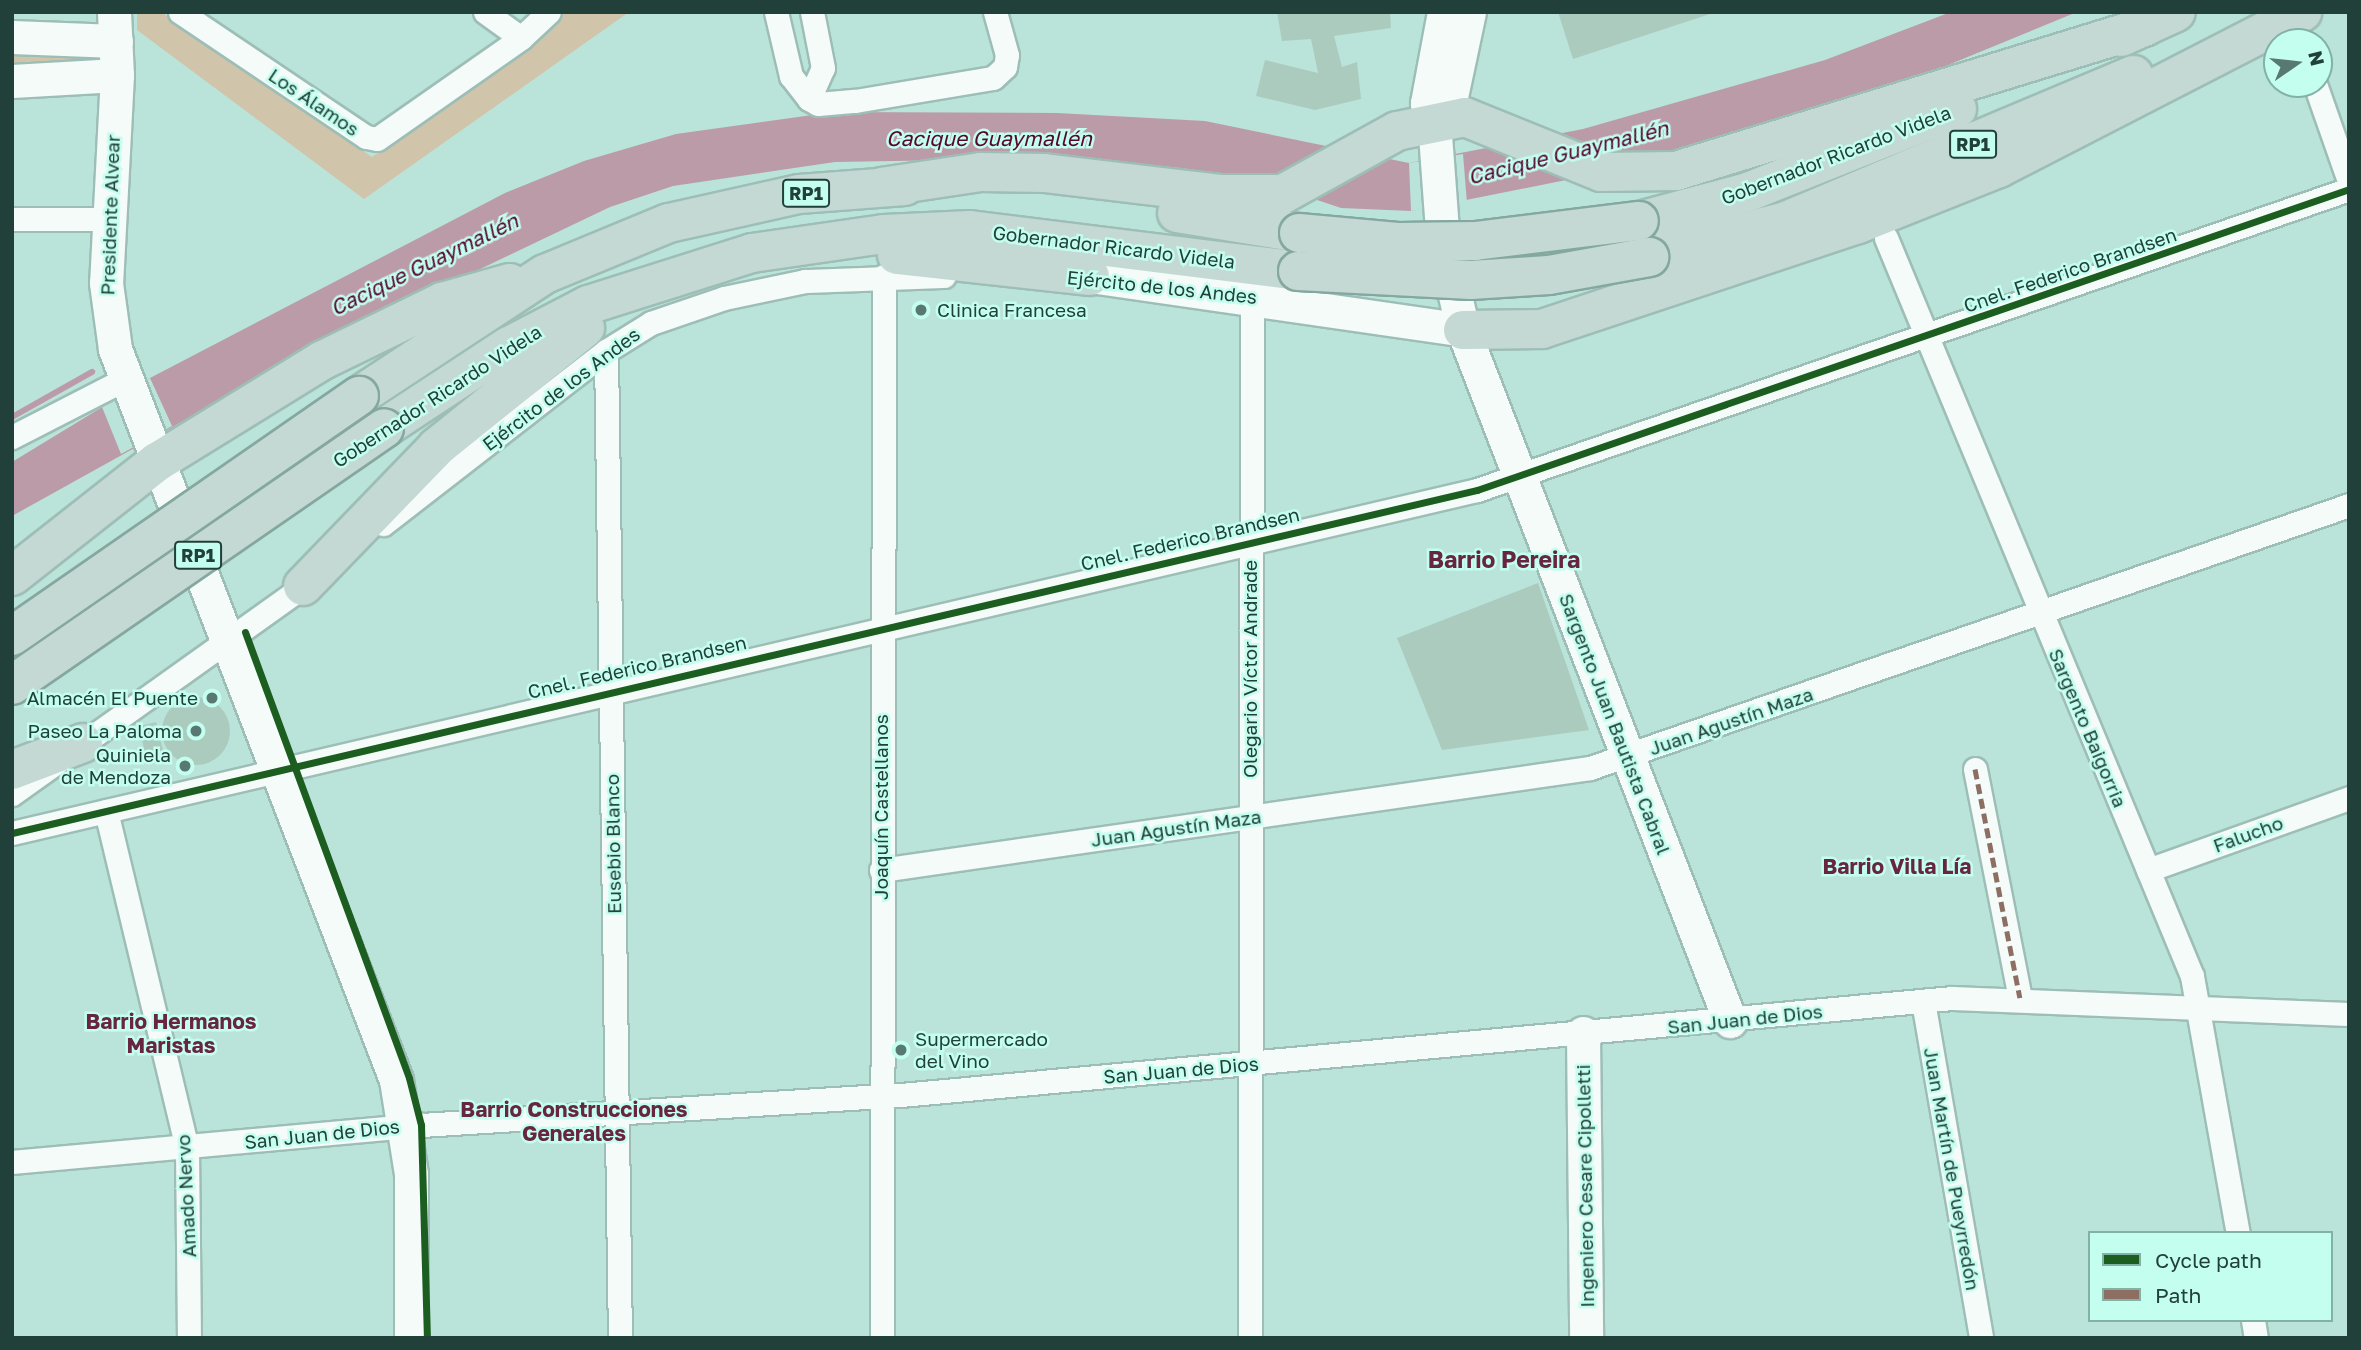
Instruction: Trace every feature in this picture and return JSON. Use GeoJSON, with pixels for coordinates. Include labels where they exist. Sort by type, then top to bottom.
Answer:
{"type":"FeatureCollection","features":[{"type":"Feature","properties":{"kind":"highway","name":"Gobernador Ricardo Videla"},"geometry":{"type":"LineString","coordinates":[[12,685],[384,428],[509,346],[588,304],[648,282],[752,253],[884,234],[971,230],[1298,271],[1471,281],[1549,275],[1649,257],[1786,221],[2292,12]]}},
{"type":"Feature","properties":{"kind":"highway"},"geometry":{"type":"LineString","coordinates":[[1463,330],[1542,328],[1858,225],[2058,140],[2302,12]]}},
{"type":"Feature","properties":{"kind":"highway"},"geometry":{"type":"LineString","coordinates":[[881,187],[981,172],[1044,173],[1246,195],[1293,191],[1397,131],[1434,121],[1477,120],[1601,172],[1643,174],[1703,167],[2160,20]]}},
{"type":"Feature","properties":{"kind":"highway","name":"Gobernador Ricardo Videla"},"geometry":{"type":"LineString","coordinates":[[12,636],[359,396],[545,274],[669,223],[722,209],[881,187],[1035,192],[1299,233],[1462,241],[1639,221],[1827,163],[2160,20]]}},
{"type":"Feature","properties":{"kind":"highway"},"geometry":{"type":"LineString","coordinates":[[752,253],[957,258],[1090,276]]}},
{"type":"Feature","properties":{"kind":"highway"},"geometry":{"type":"LineString","coordinates":[[12,576],[140,417],[321,360],[442,302],[545,274]]}},
{"type":"Feature","properties":{"kind":"highway"},"geometry":{"type":"LineString","coordinates":[[303,586],[437,447],[526,371],[648,282]]}},
{"type":"Feature","properties":{"kind":"highway"},"geometry":{"type":"LineString","coordinates":[[12,770],[83,743]]}},
{"type":"Feature","properties":{"kind":"street","name":"Los Álamos"},"geometry":{"type":"LineString","coordinates":[[180,12],[377,139],[521,38],[549,12]]}},
{"type":"Feature","properties":{"kind":"street"},"geometry":{"type":"LineString","coordinates":[[485,12],[521,38]]}},
{"type":"Feature","properties":{"kind":"street"},"geometry":{"type":"LineString","coordinates":[[776,12],[791,76],[808,99],[818,104],[855,101],[993,78],[1006,67],[1007,55],[995,12]]}},
{"type":"Feature","properties":{"kind":"street"},"geometry":{"type":"LineString","coordinates":[[808,99],[823,68],[812,12]]}},
{"type":"Feature","properties":{"kind":"street","name":"Sargento Juan Bautista Cabral"},"geometry":{"type":"LineString","coordinates":[[1444,12],[1428,89],[1434,121],[1436,184],[1463,330],[1730,1021]]}},
{"type":"Feature","properties":{"kind":"street"},"geometry":{"type":"LineString","coordinates":[[1434,121],[1449,106],[1469,12]]}},
{"type":"Feature","properties":{"kind":"street"},"geometry":{"type":"LineString","coordinates":[[12,37],[115,27]]}},
{"type":"Feature","properties":{"kind":"street","name":"Presidente Alvear"},"geometry":{"type":"LineString","coordinates":[[115,27],[117,75],[106,219],[107,303],[140,417],[387,1052],[406,1126],[411,1338]]}},
{"type":"Feature","properties":{"kind":"street"},"geometry":{"type":"LineString","coordinates":[[12,81],[117,75]]}},
{"type":"Feature","properties":{"kind":"street"},"geometry":{"type":"LineString","coordinates":[[2320,98],[2349,181]]}},
{"type":"Feature","properties":{"kind":"street","name":"Cnel. Federico Brandsen"},"geometry":{"type":"LineString","coordinates":[[12,833],[609,689],[1520,478],[2349,189]]}},
{"type":"Feature","properties":{"kind":"street"},"geometry":{"type":"LineString","coordinates":[[12,219],[106,219]]}},
{"type":"Feature","properties":{"kind":"street","name":"Sargento Baigorria"},"geometry":{"type":"LineString","coordinates":[[1886,238],[2148,870],[2200,1007],[2238,1231]]}},
{"type":"Feature","properties":{"kind":"street","name":"Ejército de los Andes"},"geometry":{"type":"LineString","coordinates":[[12,794],[229,644],[606,351],[651,323],[724,298],[805,281],[884,276],[1090,276],[1252,295],[1463,330]]}},
{"type":"Feature","properties":{"kind":"street","name":"Joaquín Castellanos"},"geometry":{"type":"LineString","coordinates":[[882,1338],[881,627],[884,276]]}},
{"type":"Feature","properties":{"kind":"street","name":"Olegario Víctor Andrade"},"geometry":{"type":"LineString","coordinates":[[1250,1338],[1252,295]]}},
{"type":"Feature","properties":{"kind":"street","name":"Eusebio Blanco"},"geometry":{"type":"LineString","coordinates":[[606,351],[620,1338]]}},
{"type":"Feature","properties":{"kind":"street"},"geometry":{"type":"LineString","coordinates":[[12,437],[140,417]]}},
{"type":"Feature","properties":{"kind":"street","name":"Juan Agustín Maza"},"geometry":{"type":"LineString","coordinates":[[881,870],[1590,768],[2349,505]]}},
{"type":"Feature","properties":{"kind":"street"},"geometry":{"type":"LineString","coordinates":[[1975,769],[2020,998]]}},
{"type":"Feature","properties":{"kind":"street","name":"Falucho"},"geometry":{"type":"LineString","coordinates":[[2148,870],[2349,798]]}},
{"type":"Feature","properties":{"kind":"street","name":"Amado Nervo"},"geometry":{"type":"LineString","coordinates":[[106,810],[187,1148],[190,1338]]}},
{"type":"Feature","properties":{"kind":"street","name":"San Juan de Dios"},"geometry":{"type":"LineString","coordinates":[[12,1162],[406,1126],[881,1095],[1250,1064],[1923,1001],[2020,998],[2349,1014]]}},
{"type":"Feature","properties":{"kind":"street","name":"Juan Martín de Pueyrredón"},"geometry":{"type":"LineString","coordinates":[[1923,1001],[1981,1338]]}},
{"type":"Feature","properties":{"kind":"street","name":"Ingeniero Cesare Cipolletti"},"geometry":{"type":"LineString","coordinates":[[1583,1034],[1586,1338]]}},
{"type":"Feature","properties":{"kind":"shaded area"},"geometry":{"type":"Polygon","coordinates":[[[137,12],[161,12],[372,157],[526,48],[566,12],[629,12],[364,199],[137,30],[137,12]]]}},
{"type":"Feature","properties":{"kind":"shaded area"},"geometry":{"type":"Polygon","coordinates":[[[12,47],[84,56],[79,61],[12,65],[12,47]]]}},
{"type":"Feature","properties":{"kind":"water","name":"Cacique Guaymallén"},"geometry":{"type":"Polygon","coordinates":[[[1951,12],[2077,12],[1858,102],[1581,177],[1411,211],[1341,208],[1257,180],[1182,168],[1013,159],[835,162],[673,186],[610,207],[311,350],[12,516],[12,462],[150,378],[505,193],[584,161],[676,134],[834,112],[1057,113],[1205,121],[1409,163],[1583,129],[1825,60],[1951,12]]]}},
{"type":"Feature","properties":{"kind":"pier"},"geometry":{"type":"Polygon","coordinates":[[[1463,154],[1467,203],[1411,211],[1409,163],[1463,154]]]}},
{"type":"Feature","properties":{"kind":"pier"},"geometry":{"type":"Polygon","coordinates":[[[150,378],[172,426],[121,454],[102,407],[150,378]]]}},
{"type":"Feature","properties":{"kind":"building"},"geometry":{"type":"Polygon","coordinates":[[[1277,12],[1390,12],[1391,28],[1334,36],[1342,67],[1357,62],[1361,99],[1315,110],[1256,96],[1265,60],[1318,73],[1311,39],[1282,41],[1277,12]]]}},
{"type":"Feature","properties":{"kind":"building"},"geometry":{"type":"Polygon","coordinates":[[[1558,12],[1713,12],[1713,13],[1573,59],[1558,12]]]}},
{"type":"Feature","properties":{"kind":"building"},"geometry":{"type":"Polygon","coordinates":[[[1538,583],[1589,730],[1442,750],[1397,638],[1538,583]]]}},
{"type":"Feature","properties":{"kind":"building","name":"Paseo La Paloma"},"geometry":{"type":"Polygon","coordinates":[[[196,697],[209,700],[220,707],[227,718],[230,731],[227,744],[220,755],[209,762],[196,765],[183,762],[172,755],[165,744],[162,731],[165,718],[172,707],[183,700],[196,697]]]}},
{"type":"Feature","properties":{"kind":"building"},"geometry":{"type":"Polygon","coordinates":[[[156,722],[163,750],[146,754],[139,726],[156,722]]]}},
{"type":"Feature","properties":{"kind":"waterway"},"geometry":{"type":"LineString","coordinates":[[12,417],[92,372]]}},
{"type":"Feature","properties":{"kind":"marked path"},"geometry":{"type":"LineString","coordinates":[[1975,769],[2020,998]]}},
{"type":"Feature","properties":{"kind":"cycle path"},"geometry":{"type":"LineString","coordinates":[[12,833],[1477,490],[2349,189]]}},
{"type":"Feature","properties":{"kind":"cycle path"},"geometry":{"type":"LineString","coordinates":[[245,632],[409,1078],[421,1125],[427,1338]]}},
{"type":"Feature","properties":{"kind":"place","name":"Clinica Francesa"},"geometry":{"type":"Point","coordinates":[921,310]}},
{"type":"Feature","properties":{"kind":"place","name":"Almacén El Puente"},"geometry":{"type":"Point","coordinates":[212,698]}},
{"type":"Feature","properties":{"kind":"place","name":"Paseo La Paloma"},"geometry":{"type":"Point","coordinates":[196,731]}},
{"type":"Feature","properties":{"kind":"place","name":"Quiniela de Mendoza"},"geometry":{"type":"Point","coordinates":[185,766]}},
{"type":"Feature","properties":{"kind":"place","name":"Supermercado del Vino"},"geometry":{"type":"Point","coordinates":[901,1050]}},
{"type":"Feature","properties":{"kind":"district","name":"Barrio Pereira"},"geometry":{"type":"Point","coordinates":[1504,559]}},
{"type":"Feature","properties":{"kind":"district","name":"Barrio Villa Lía"},"geometry":{"type":"Point","coordinates":[1897,866]}},
{"type":"Feature","properties":{"kind":"district","name":"Barrio Hermanos Maristas"},"geometry":{"type":"Point","coordinates":[171,1033]}},
{"type":"Feature","properties":{"kind":"district","name":"Barrio Construcciones Generales"},"geometry":{"type":"Point","coordinates":[574,1121]}}]}
